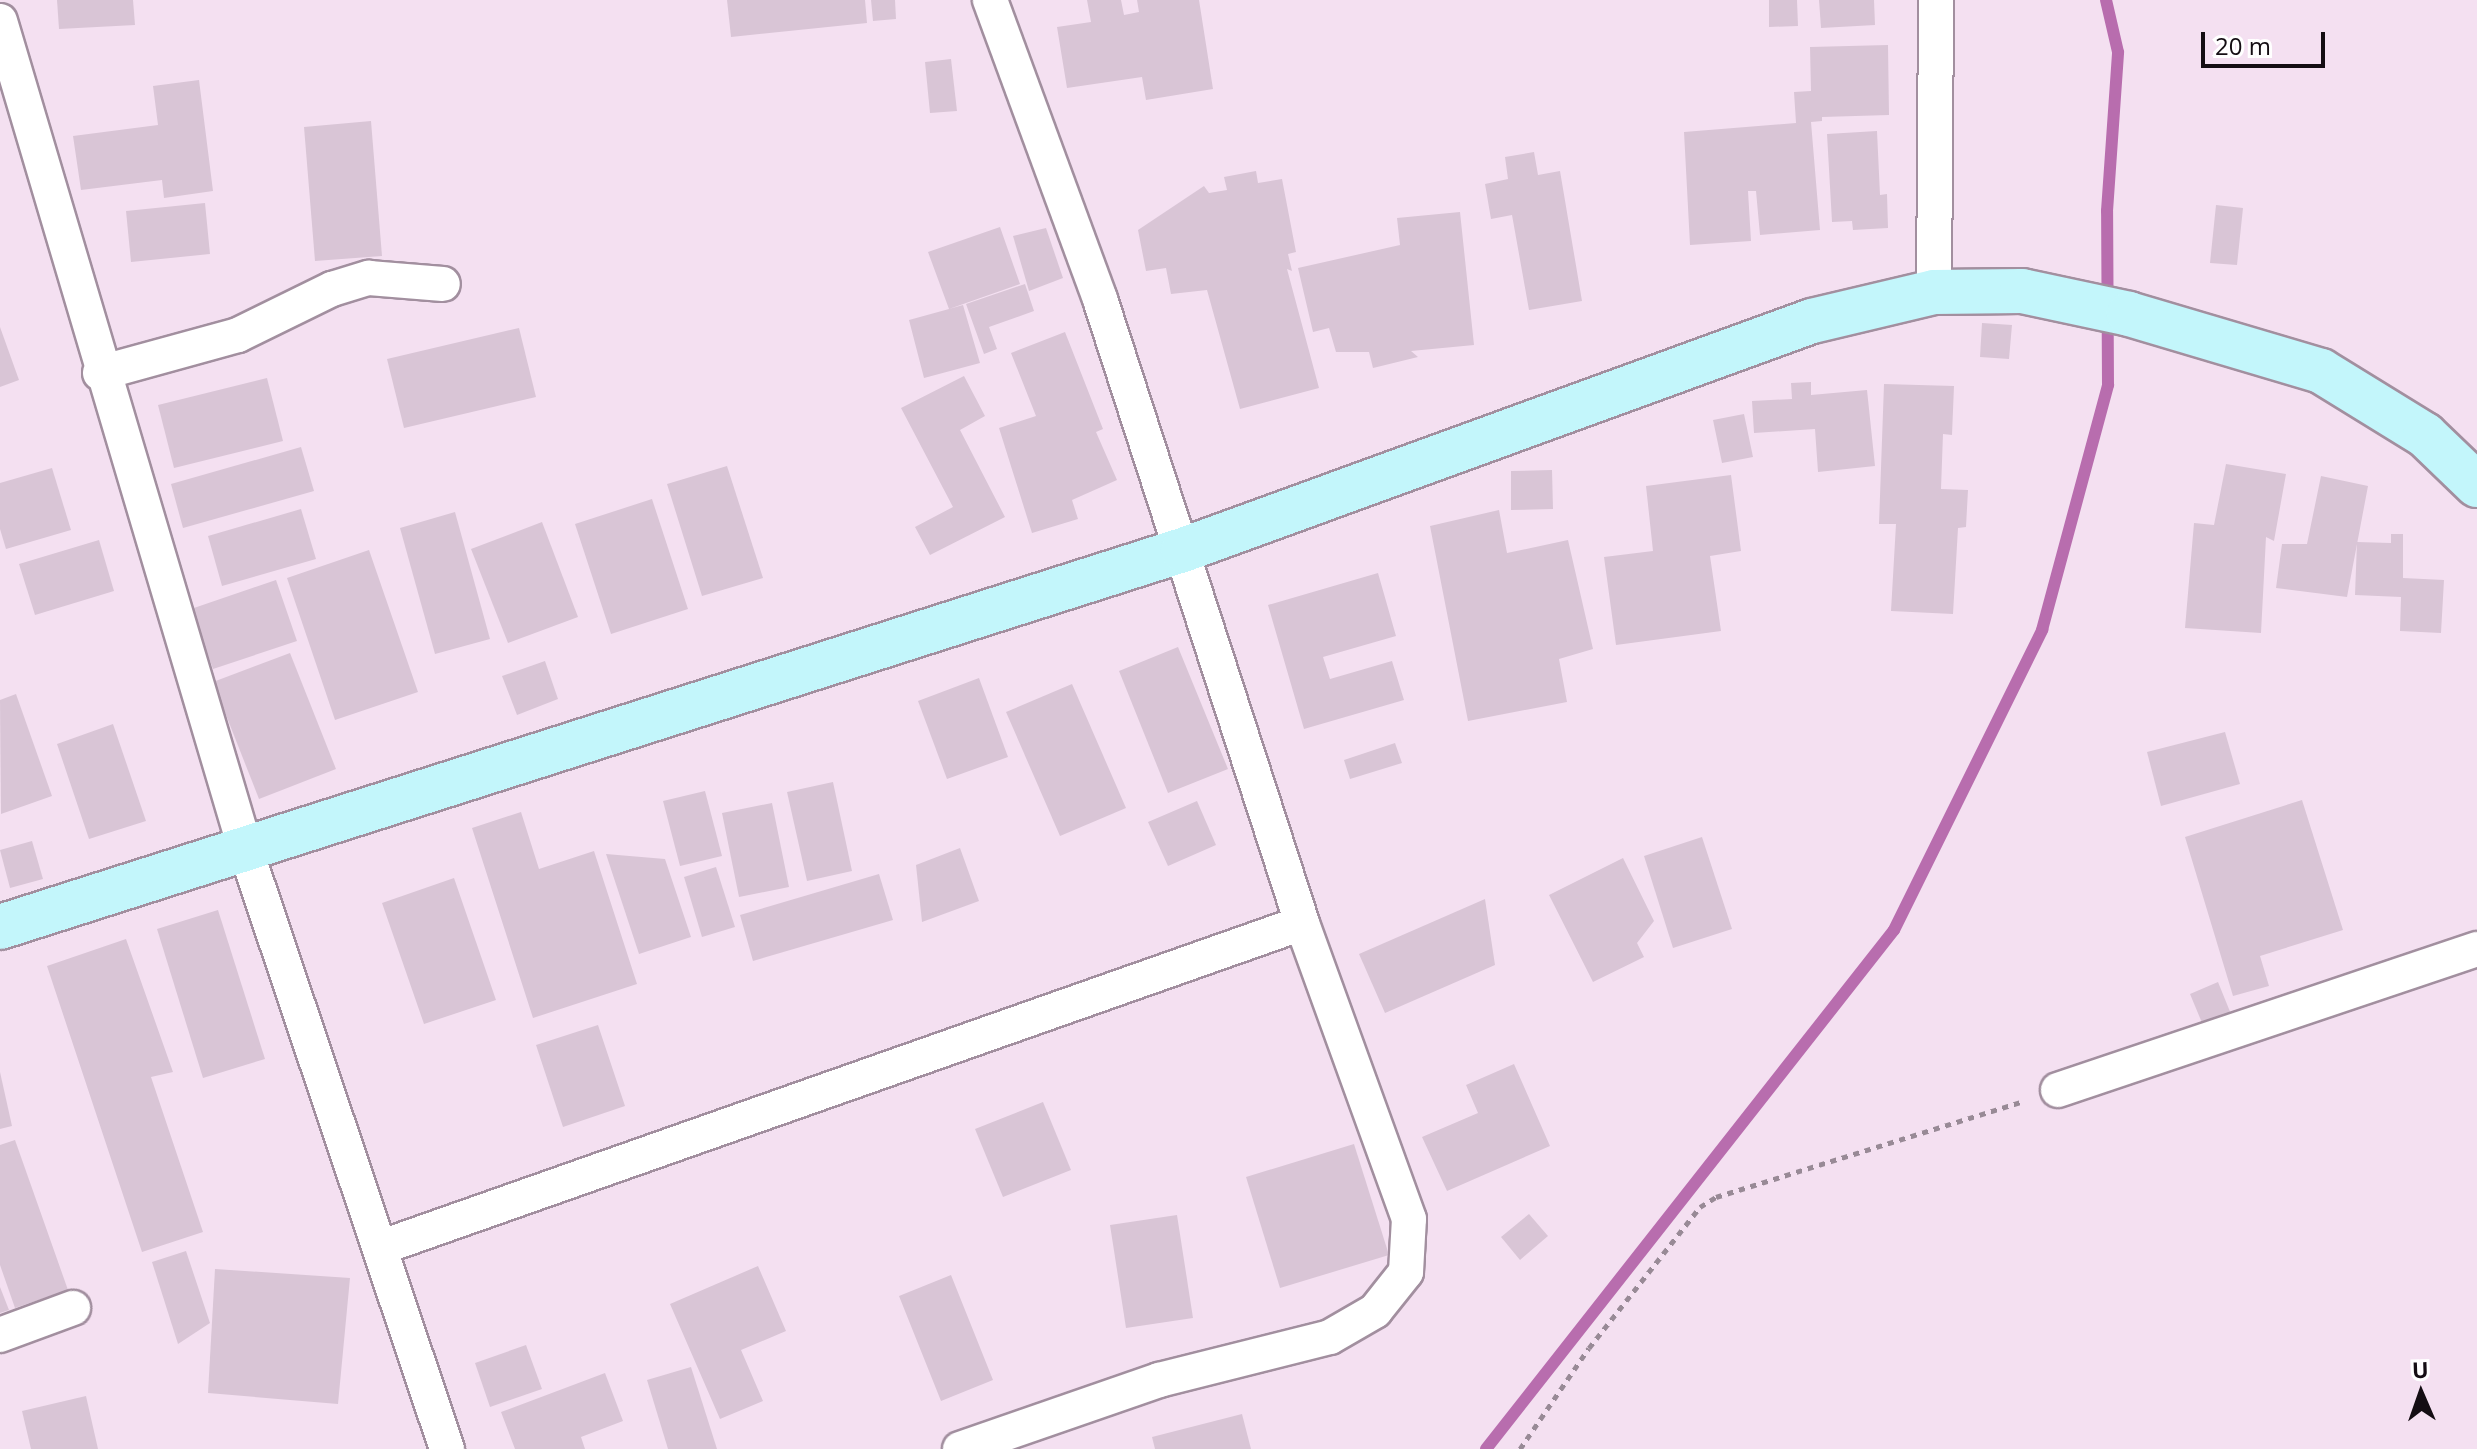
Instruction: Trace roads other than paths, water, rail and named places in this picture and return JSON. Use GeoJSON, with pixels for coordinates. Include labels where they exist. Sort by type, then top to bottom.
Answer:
{"type":"FeatureCollection","features":[{"type":"Feature","properties":{"kind":"street"},"geometry":{"type":"LineString","coordinates":[[960,1449],[1159,1380],[1330,1337],[1375,1311],[1406,1272],[1409,1219],[1302,923],[1100,299],[990,0]]}},
{"type":"Feature","properties":{"kind":"street"},"geometry":{"type":"LineString","coordinates":[[1934,292],[1936,0]]}},
{"type":"Feature","properties":{"kind":"street"},"geometry":{"type":"LineString","coordinates":[[0,21],[100,373],[246,851],[382,1247],[447,1449]]}},
{"type":"Feature","properties":{"kind":"street"},"geometry":{"type":"LineString","coordinates":[[100,373],[238,335],[332,289],[369,278],[443,284]]}},
{"type":"Feature","properties":{"kind":"street"},"geometry":{"type":"LineString","coordinates":[[0,927],[1183,550],[1812,321],[1934,292],[2022,291],[2087,304],[2321,371],[2425,435],[2477,485]]}},
{"type":"Feature","properties":{"kind":"street"},"geometry":{"type":"LineString","coordinates":[[382,1247],[1302,923]]}},
{"type":"Feature","properties":{"kind":"street"},"geometry":{"type":"LineString","coordinates":[[2058,1090],[2477,949]]}},
{"type":"Feature","properties":{"kind":"street"},"geometry":{"type":"LineString","coordinates":[[0,1335],[73,1308]]}},
{"type":"Feature","properties":{"kind":"waterway"},"geometry":{"type":"LineString","coordinates":[[1486,1449],[1894,930],[2042,630],[2108,385],[2107,211],[2118,52],[2106,0]]}}]}
